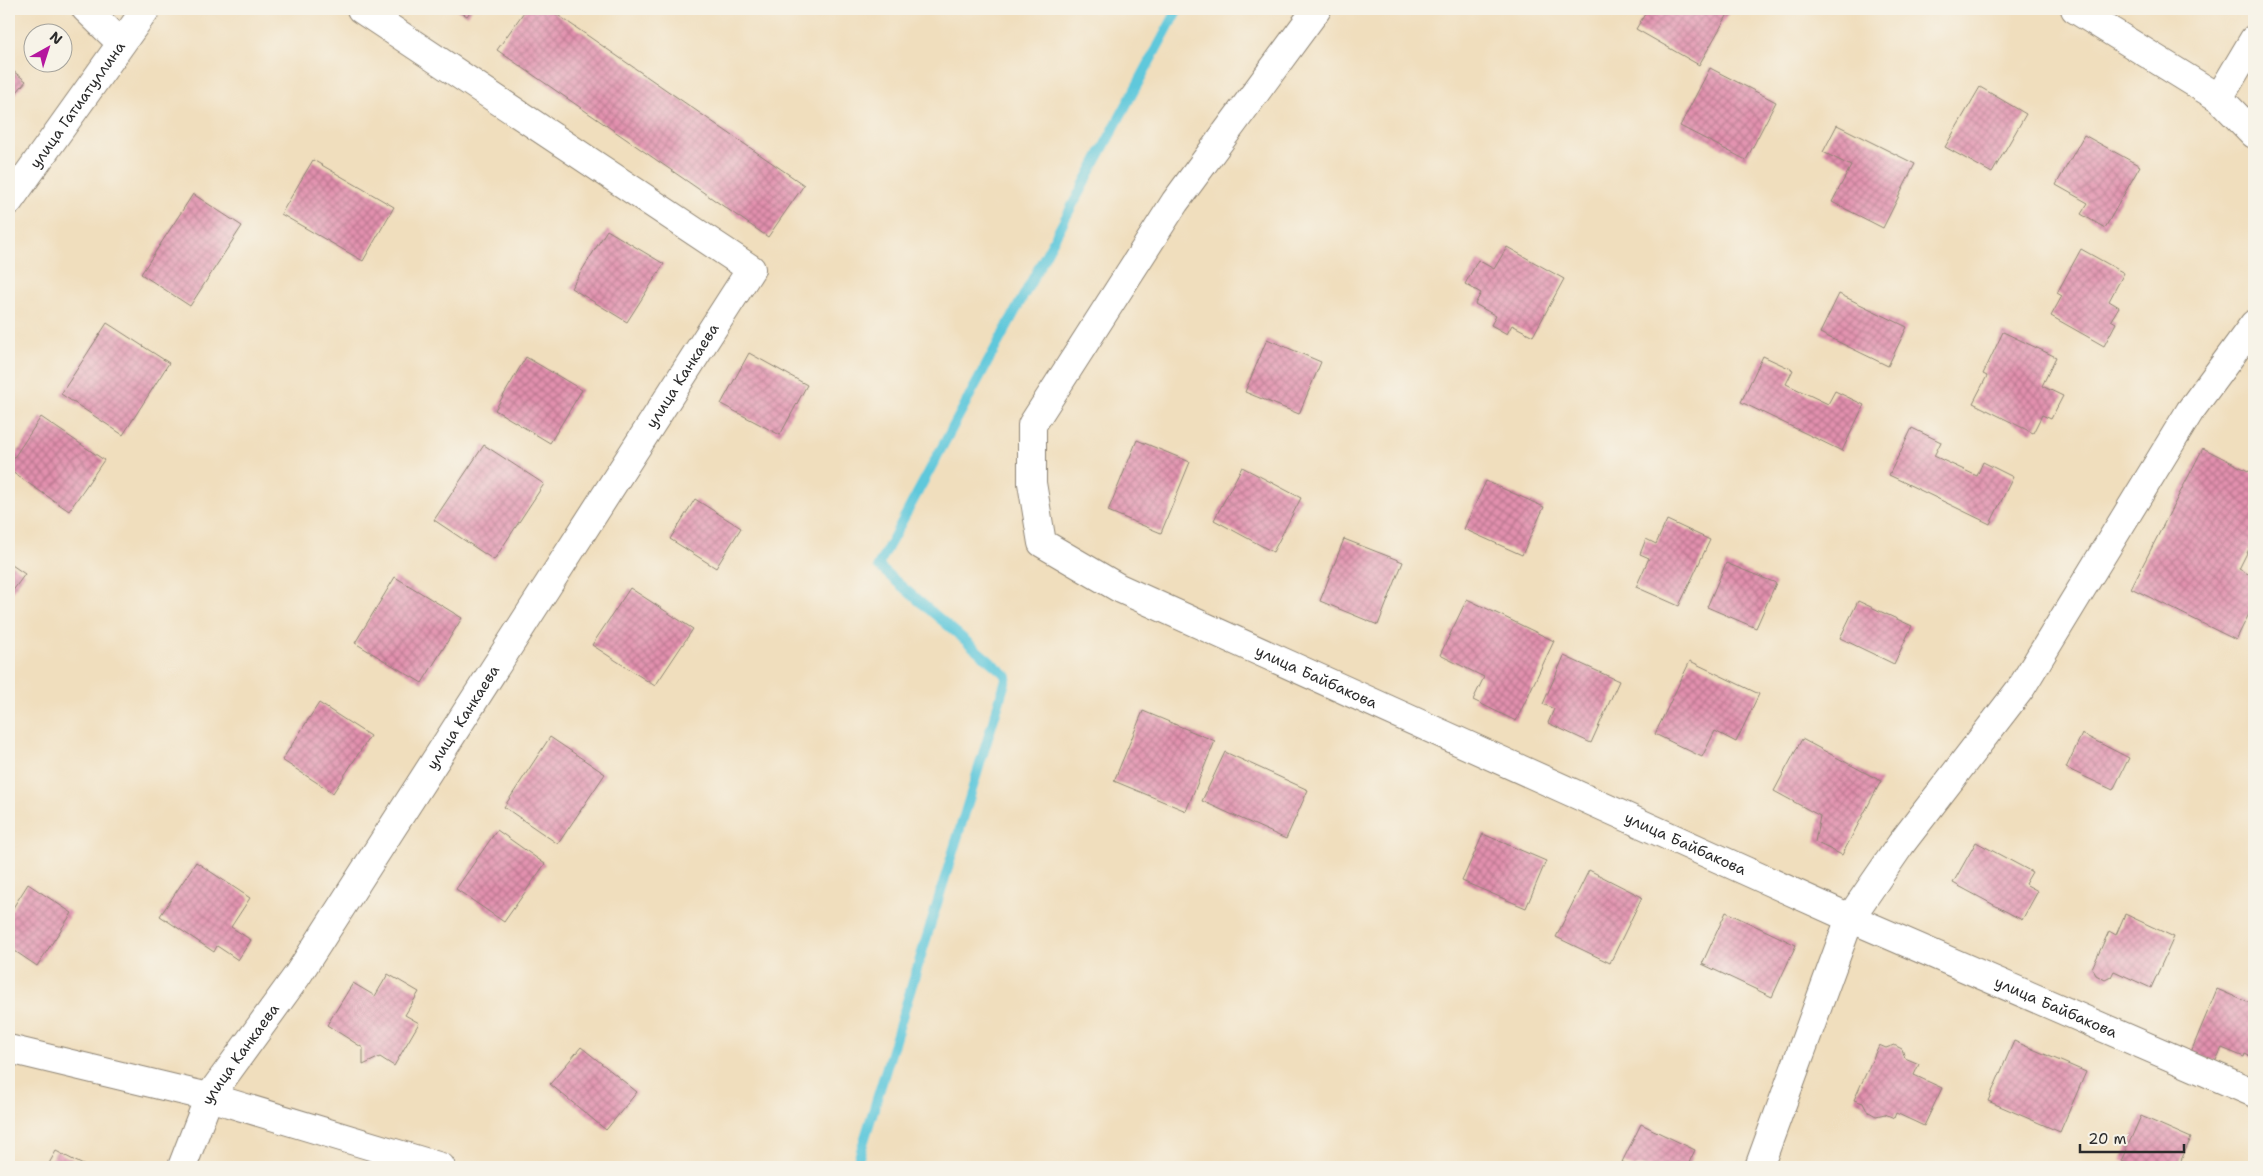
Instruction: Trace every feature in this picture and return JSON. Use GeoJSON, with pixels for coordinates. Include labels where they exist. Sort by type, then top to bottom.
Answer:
{"type":"FeatureCollection","features":[{"type":"Feature","properties":{"kind":"street"},"geometry":{"type":"LineString","coordinates":[[86,9],[121,43]]}},
{"type":"Feature","properties":{"kind":"street","name":"улица Гатиатуллина"},"geometry":{"type":"LineString","coordinates":[[9,201],[146,9]]}},
{"type":"Feature","properties":{"kind":"street","name":"улица Канкаева"},"geometry":{"type":"LineString","coordinates":[[182,1167],[209,1096],[297,976],[751,269],[361,9]]}},
{"type":"Feature","properties":{"kind":"street","name":"улица Байбакова"},"geometry":{"type":"LineString","coordinates":[[1317,9],[1175,202],[1032,425],[1032,484],[1042,543],[1119,588],[1850,918],[2254,1093]]}},
{"type":"Feature","properties":{"kind":"street"},"geometry":{"type":"LineString","coordinates":[[2075,9],[2219,98],[2254,134]]}},
{"type":"Feature","properties":{"kind":"street"},"geometry":{"type":"LineString","coordinates":[[2219,98],[2254,39]]}},
{"type":"Feature","properties":{"kind":"street"},"geometry":{"type":"LineString","coordinates":[[1759,1167],[1850,918],[1901,844],[2021,688],[2190,411],[2254,324]]}},
{"type":"Feature","properties":{"kind":"street"},"geometry":{"type":"LineString","coordinates":[[9,1049],[209,1096],[441,1167]]}},
{"type":"Feature","properties":{"kind":"building"},"geometry":{"type":"Polygon","coordinates":[[[455,9],[472,9],[467,16],[455,9]]]}},
{"type":"Feature","properties":{"kind":"building"},"geometry":{"type":"Polygon","coordinates":[[[526,9],[549,9],[804,185],[768,237],[497,50],[526,9]]]}},
{"type":"Feature","properties":{"kind":"building"},"geometry":{"type":"Polygon","coordinates":[[[1648,9],[1731,9],[1699,65],[1636,29],[1648,9]]]}},
{"type":"Feature","properties":{"kind":"building"},"geometry":{"type":"Polygon","coordinates":[[[9,68],[26,81],[9,102],[9,68]]]}},
{"type":"Feature","properties":{"kind":"building"},"geometry":{"type":"Polygon","coordinates":[[[1710,68],[1776,102],[1746,160],[1680,126],[1710,68]]]}},
{"type":"Feature","properties":{"kind":"building"},"geometry":{"type":"Polygon","coordinates":[[[1980,87],[2026,114],[1992,173],[1945,147],[1980,87]]]}},
{"type":"Feature","properties":{"kind":"building"},"geometry":{"type":"Polygon","coordinates":[[[1837,125],[1915,164],[1883,228],[1832,202],[1851,166],[1823,152],[1837,125]]]}},
{"type":"Feature","properties":{"kind":"building"},"geometry":{"type":"Polygon","coordinates":[[[2084,135],[2140,166],[2105,228],[2081,214],[2088,203],[2056,185],[2084,135]]]}},
{"type":"Feature","properties":{"kind":"building"},"geometry":{"type":"Polygon","coordinates":[[[313,160],[394,207],[363,261],[281,214],[313,160]]]}},
{"type":"Feature","properties":{"kind":"building"},"geometry":{"type":"Polygon","coordinates":[[[193,194],[242,226],[190,306],[141,274],[193,194]]]}},
{"type":"Feature","properties":{"kind":"building"},"geometry":{"type":"Polygon","coordinates":[[[607,230],[664,264],[627,322],[571,288],[607,230]]]}},
{"type":"Feature","properties":{"kind":"building"},"geometry":{"type":"Polygon","coordinates":[[[1507,247],[1564,279],[1533,336],[1512,325],[1507,334],[1491,325],[1496,316],[1475,304],[1481,293],[1465,284],[1478,260],[1494,269],[1507,247]]]}},
{"type":"Feature","properties":{"kind":"building"},"geometry":{"type":"Polygon","coordinates":[[[2081,249],[2124,273],[2109,301],[2119,307],[2111,320],[2116,323],[2104,346],[2051,316],[2062,296],[2057,293],[2081,249]]]}},
{"type":"Feature","properties":{"kind":"building"},"geometry":{"type":"Polygon","coordinates":[[[1839,294],[1907,327],[1888,366],[1820,333],[1839,294]]]}},
{"type":"Feature","properties":{"kind":"building"},"geometry":{"type":"Polygon","coordinates":[[[107,323],[169,363],[123,435],[61,394],[107,323]]]}},
{"type":"Feature","properties":{"kind":"building"},"geometry":{"type":"Polygon","coordinates":[[[2003,332],[2056,357],[2042,386],[2063,396],[2051,419],[2042,415],[2033,433],[1973,403],[1987,376],[1983,374],[2003,332]]]}},
{"type":"Feature","properties":{"kind":"building"},"geometry":{"type":"Polygon","coordinates":[[[1267,339],[1321,362],[1299,414],[1245,392],[1267,339]]]}},
{"type":"Feature","properties":{"kind":"building"},"geometry":{"type":"Polygon","coordinates":[[[749,353],[807,385],[780,435],[721,404],[749,353]]]}},
{"type":"Feature","properties":{"kind":"building"},"geometry":{"type":"Polygon","coordinates":[[[1763,356],[1793,370],[1786,384],[1828,404],[1835,391],[1864,405],[1842,451],[1741,402],[1763,356]]]}},
{"type":"Feature","properties":{"kind":"building"},"geometry":{"type":"Polygon","coordinates":[[[526,357],[582,390],[550,443],[495,410],[526,357]]]}},
{"type":"Feature","properties":{"kind":"building"},"geometry":{"type":"Polygon","coordinates":[[[41,417],[104,460],[69,511],[9,470],[9,465],[41,417]]]}},
{"type":"Feature","properties":{"kind":"building"},"geometry":{"type":"Polygon","coordinates":[[[1912,428],[1941,442],[1934,456],[1977,476],[1983,462],[2013,477],[1990,524],[1889,475],[1912,428]]]}},
{"type":"Feature","properties":{"kind":"building"},"geometry":{"type":"Polygon","coordinates":[[[1137,440],[1190,462],[1161,533],[1108,511],[1137,440]]]}},
{"type":"Feature","properties":{"kind":"building"},"geometry":{"type":"Polygon","coordinates":[[[484,445],[544,484],[494,560],[434,520],[484,445]]]}},
{"type":"Feature","properties":{"kind":"building"},"geometry":{"type":"Polygon","coordinates":[[[2203,448],[2254,474],[2254,539],[2239,569],[2254,577],[2254,604],[2236,640],[2131,588],[2203,448]]]}},
{"type":"Feature","properties":{"kind":"building"},"geometry":{"type":"Polygon","coordinates":[[[1242,467],[1301,498],[1273,552],[1214,520],[1242,467]]]}},
{"type":"Feature","properties":{"kind":"building"},"geometry":{"type":"Polygon","coordinates":[[[1486,481],[1544,507],[1522,555],[1464,529],[1486,481]]]}},
{"type":"Feature","properties":{"kind":"building"},"geometry":{"type":"Polygon","coordinates":[[[695,499],[741,528],[716,568],[670,539],[695,499]]]}},
{"type":"Feature","properties":{"kind":"building"},"geometry":{"type":"Polygon","coordinates":[[[1667,520],[1710,540],[1679,606],[1636,587],[1649,558],[1640,554],[1646,539],[1656,544],[1667,520]]]}},
{"type":"Feature","properties":{"kind":"building"},"geometry":{"type":"Polygon","coordinates":[[[1344,539],[1403,562],[1378,625],[1320,601],[1344,539]]]}},
{"type":"Feature","properties":{"kind":"building"},"geometry":{"type":"Polygon","coordinates":[[[9,563],[25,574],[9,596],[9,563]]]}},
{"type":"Feature","properties":{"kind":"building"},"geometry":{"type":"Polygon","coordinates":[[[1726,563],[1776,583],[1756,628],[1707,607],[1726,563]]]}},
{"type":"Feature","properties":{"kind":"building"},"geometry":{"type":"Polygon","coordinates":[[[395,577],[462,618],[422,683],[355,643],[395,577]]]}},
{"type":"Feature","properties":{"kind":"building"},"geometry":{"type":"Polygon","coordinates":[[[630,588],[693,629],[655,686],[592,645],[630,588]]]}},
{"type":"Feature","properties":{"kind":"building"},"geometry":{"type":"Polygon","coordinates":[[[1467,599],[1554,641],[1516,721],[1473,700],[1484,677],[1440,655],[1467,599]]]}},
{"type":"Feature","properties":{"kind":"building"},"geometry":{"type":"Polygon","coordinates":[[[1858,601],[1912,626],[1894,664],[1840,638],[1858,601]]]}},
{"type":"Feature","properties":{"kind":"building"},"geometry":{"type":"Polygon","coordinates":[[[1564,656],[1619,681],[1591,743],[1548,723],[1554,709],[1543,704],[1564,656]]]}},
{"type":"Feature","properties":{"kind":"building"},"geometry":{"type":"Polygon","coordinates":[[[1690,661],[1759,694],[1736,742],[1715,731],[1702,757],[1655,734],[1690,661]]]}},
{"type":"Feature","properties":{"kind":"building"},"geometry":{"type":"Polygon","coordinates":[[[319,703],[370,736],[333,793],[282,760],[319,703]]]}},
{"type":"Feature","properties":{"kind":"building"},"geometry":{"type":"Polygon","coordinates":[[[1143,711],[1215,741],[1186,811],[1114,781],[1143,711]]]}},
{"type":"Feature","properties":{"kind":"building"},"geometry":{"type":"Polygon","coordinates":[[[2082,734],[2129,758],[2113,790],[2066,768],[2082,734]]]}},
{"type":"Feature","properties":{"kind":"building"},"geometry":{"type":"Polygon","coordinates":[[[550,737],[605,774],[558,844],[504,807],[550,737]]]}},
{"type":"Feature","properties":{"kind":"building"},"geometry":{"type":"Polygon","coordinates":[[[1802,739],[1881,781],[1842,855],[1815,842],[1820,816],[1774,791],[1802,739]]]}},
{"type":"Feature","properties":{"kind":"building"},"geometry":{"type":"Polygon","coordinates":[[[1225,752],[1308,790],[1286,839],[1202,801],[1225,752]]]}},
{"type":"Feature","properties":{"kind":"building"},"geometry":{"type":"Polygon","coordinates":[[[497,830],[545,864],[504,922],[456,889],[497,830]]]}},
{"type":"Feature","properties":{"kind":"building"},"geometry":{"type":"Polygon","coordinates":[[[1483,834],[1546,861],[1526,908],[1462,881],[1483,834]]]}},
{"type":"Feature","properties":{"kind":"building"},"geometry":{"type":"Polygon","coordinates":[[[1976,842],[2032,872],[2025,884],[2038,891],[2022,920],[1953,883],[1976,842]]]}},
{"type":"Feature","properties":{"kind":"building"},"geometry":{"type":"Polygon","coordinates":[[[196,862],[250,898],[231,927],[251,940],[238,960],[217,946],[214,952],[160,916],[196,862]]]}},
{"type":"Feature","properties":{"kind":"building"},"geometry":{"type":"Polygon","coordinates":[[[1589,870],[1642,897],[1610,963],[1556,937],[1589,870]]]}},
{"type":"Feature","properties":{"kind":"building"},"geometry":{"type":"Polygon","coordinates":[[[28,884],[72,913],[37,966],[9,947],[9,914],[28,884]]]}},
{"type":"Feature","properties":{"kind":"building"},"geometry":{"type":"Polygon","coordinates":[[[1726,912],[1796,945],[1772,997],[1702,964],[1726,912]]]}},
{"type":"Feature","properties":{"kind":"building"},"geometry":{"type":"Polygon","coordinates":[[[2125,914],[2174,937],[2151,988],[2114,971],[2111,977],[2105,980],[2096,975],[2092,968],[2109,931],[2116,935],[2125,914]]]}},
{"type":"Feature","properties":{"kind":"building"},"geometry":{"type":"Polygon","coordinates":[[[388,974],[419,992],[405,1015],[419,1023],[394,1066],[380,1057],[363,1065],[363,1048],[327,1025],[353,983],[375,996],[388,974]]]}},
{"type":"Feature","properties":{"kind":"building"},"geometry":{"type":"Polygon","coordinates":[[[2217,989],[2254,1005],[2254,1058],[2245,1054],[2244,1057],[2222,1048],[2215,1062],[2191,1052],[2217,989]]]}},
{"type":"Feature","properties":{"kind":"building"},"geometry":{"type":"Polygon","coordinates":[[[2014,1041],[2086,1072],[2060,1132],[1988,1101],[2014,1041]]]}},
{"type":"Feature","properties":{"kind":"building"},"geometry":{"type":"Polygon","coordinates":[[[1879,1045],[1886,1048],[1894,1045],[1902,1049],[1905,1058],[1919,1064],[1914,1075],[1942,1088],[1924,1126],[1896,1113],[1894,1118],[1885,1114],[1876,1116],[1867,1111],[1863,1103],[1854,1100],[1879,1045]]]}},
{"type":"Feature","properties":{"kind":"building"},"geometry":{"type":"Polygon","coordinates":[[[581,1047],[637,1092],[606,1130],[550,1084],[581,1047]]]}},
{"type":"Feature","properties":{"kind":"building"},"geometry":{"type":"Polygon","coordinates":[[[2141,1116],[2191,1138],[2178,1167],[2136,1167],[2121,1161],[2141,1116]]]}},
{"type":"Feature","properties":{"kind":"building"},"geometry":{"type":"Polygon","coordinates":[[[1641,1124],[1695,1150],[1687,1167],[1633,1167],[1622,1162],[1641,1124]]]}},
{"type":"Feature","properties":{"kind":"building"},"geometry":{"type":"Polygon","coordinates":[[[56,1151],[87,1167],[47,1167],[56,1151]]]}},
{"type":"Feature","properties":{"kind":"waterway"},"geometry":{"type":"LineString","coordinates":[[856,1167],[1007,676],[878,566],[1178,9]]}}]}
